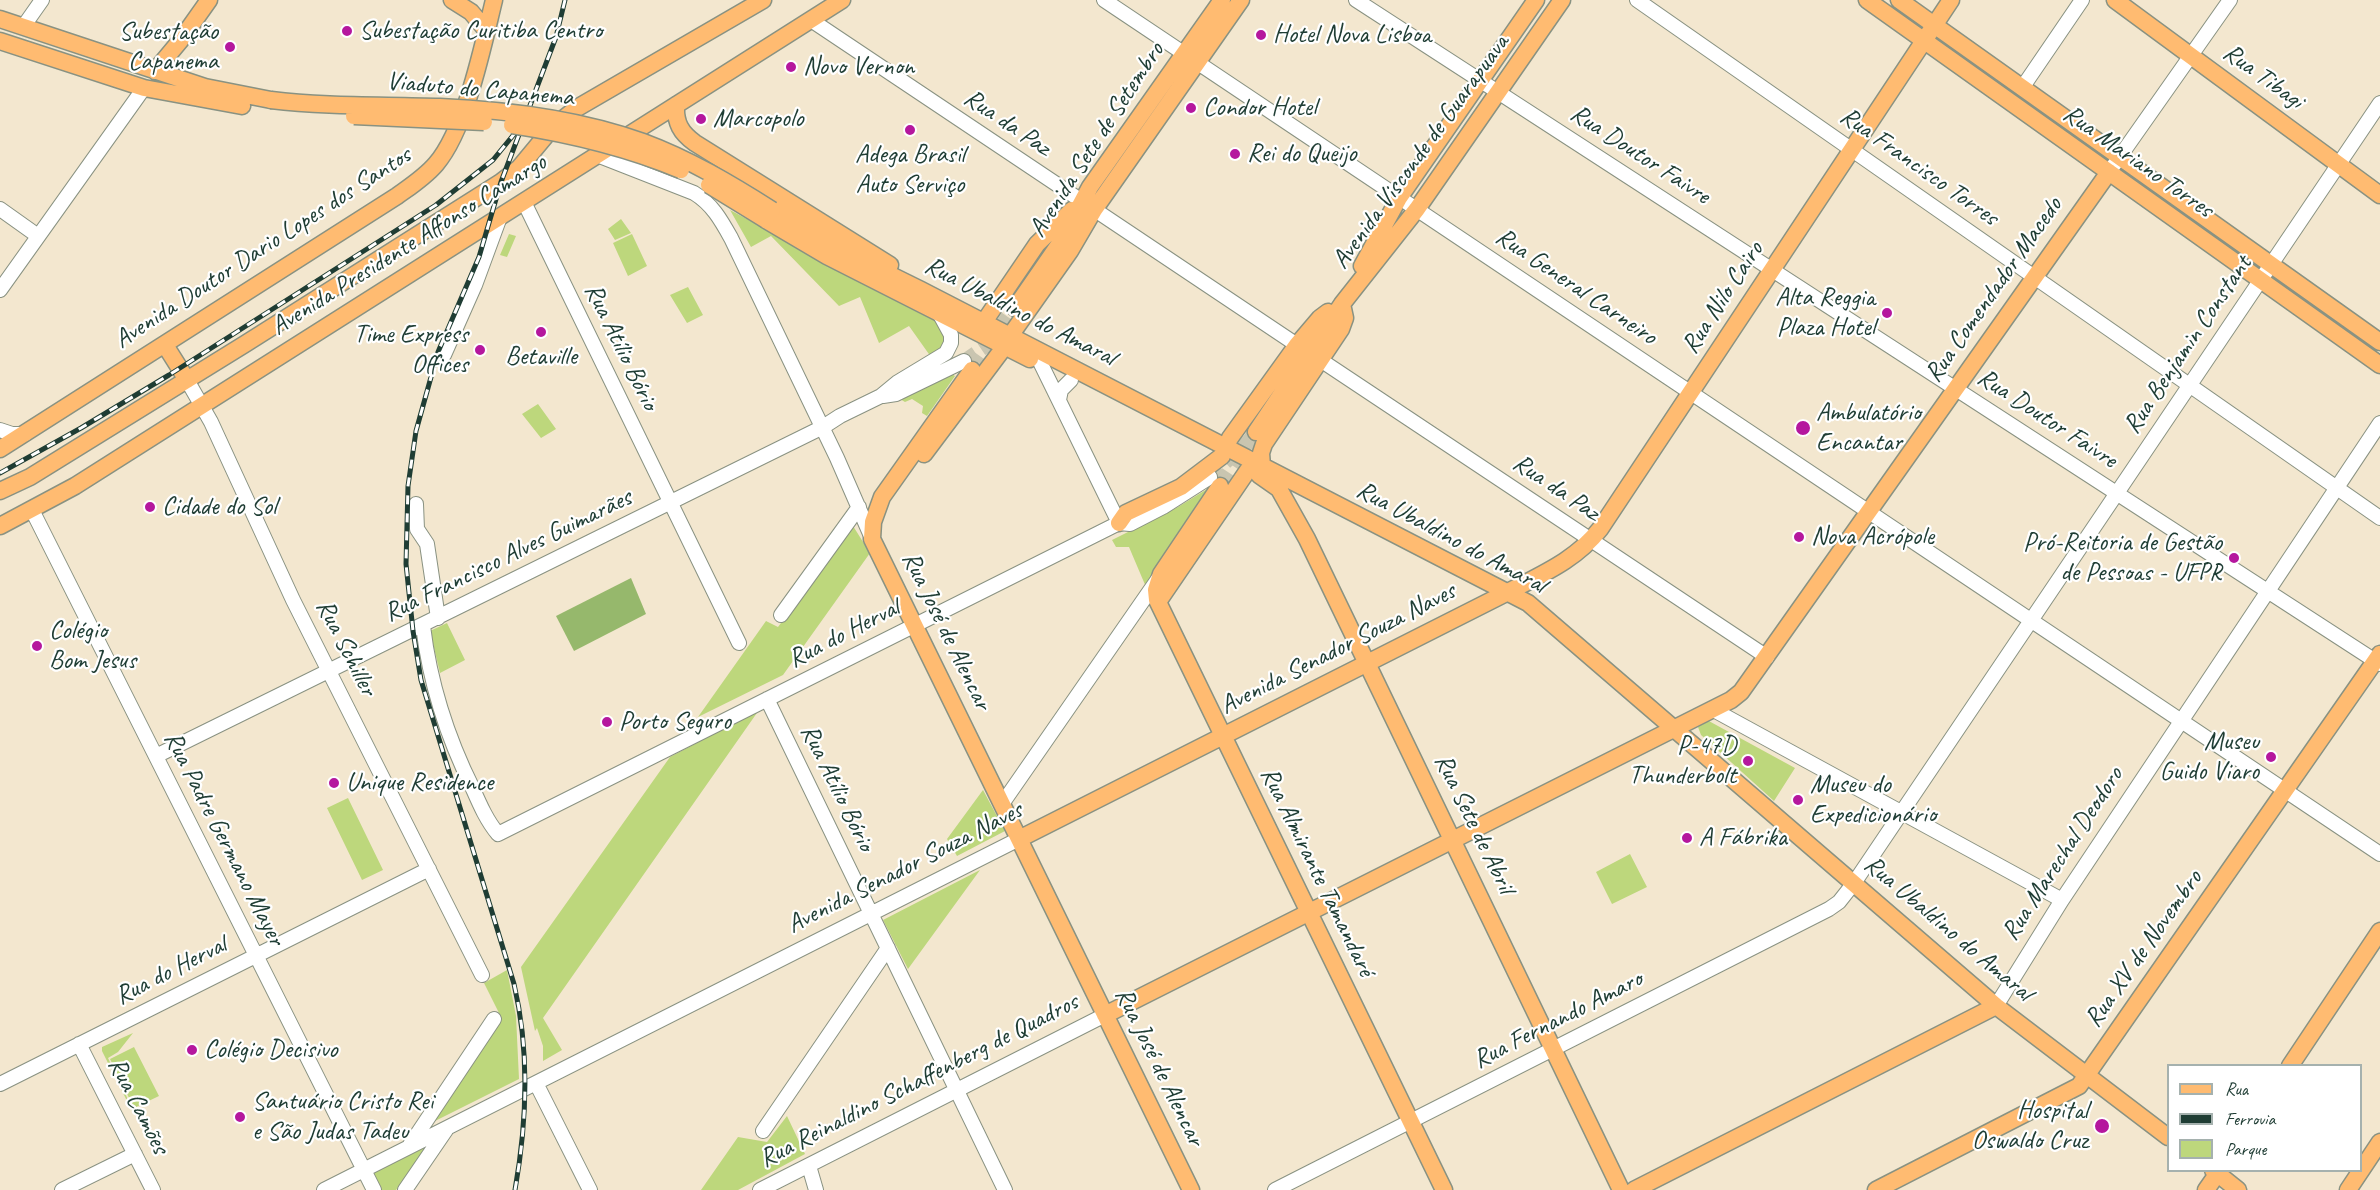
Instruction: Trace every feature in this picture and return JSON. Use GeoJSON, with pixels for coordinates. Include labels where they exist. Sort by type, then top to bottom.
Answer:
{"type":"FeatureCollection","features":[{"type":"Feature","properties":{"kind":"main road"},"geometry":{"type":"LineString","coordinates":[[155,71],[209,0]]}},
{"type":"Feature","properties":{"kind":"main road"},"geometry":{"type":"LineString","coordinates":[[452,0],[471,12],[487,31]]}},
{"type":"Feature","properties":{"kind":"main road","name":"Avenida Doutor Dario Lopes dos Santos"},"geometry":{"type":"LineString","coordinates":[[0,449],[397,196],[425,175],[437,163],[453,138],[467,101],[494,0]]}},
{"type":"Feature","properties":{"kind":"main road","name":"Avenida Presidente Affonso Camargo"},"geometry":{"type":"LineString","coordinates":[[0,491],[30,477],[187,380],[514,173],[553,127],[577,108],[763,0]]}},
{"type":"Feature","properties":{"kind":"main road","name":"Avenida Presidente Affonso Camargo"},"geometry":{"type":"LineString","coordinates":[[0,526],[75,486],[842,0]]}},
{"type":"Feature","properties":{"kind":"main road","name":"Avenida Sete de Setembro"},"geometry":{"type":"LineString","coordinates":[[1190,59],[1222,0]]}},
{"type":"Feature","properties":{"kind":"main road","name":"Avenida Sete de Setembro"},"geometry":{"type":"LineString","coordinates":[[1015,308],[1190,59],[1241,0]]}},
{"type":"Feature","properties":{"kind":"main road"},"geometry":{"type":"LineString","coordinates":[[1535,38],[1537,0]]}},
{"type":"Feature","properties":{"kind":"main road","name":"Avenida Visconde de Guarapuava"},"geometry":{"type":"LineString","coordinates":[[1342,304],[1399,198],[1537,0]]}},
{"type":"Feature","properties":{"kind":"main road","name":"Avenida Visconde de Guarapuava"},"geometry":{"type":"LineString","coordinates":[[1256,432],[1342,304],[1417,209],[1562,0]]}},
{"type":"Feature","properties":{"kind":"main road","name":"Rua Mariano Torres"},"geometry":{"type":"LineString","coordinates":[[1867,0],[2380,365]]}},
{"type":"Feature","properties":{"kind":"main road","name":"Rua Mariano Torres"},"geometry":{"type":"LineString","coordinates":[[1899,0],[2377,340]]}},
{"type":"Feature","properties":{"kind":"main road","name":"Rua Nilo Cairo"},"geometry":{"type":"LineString","coordinates":[[1508,592],[1571,558],[1591,540],[1951,0]]}},
{"type":"Feature","properties":{"kind":"main road","name":"Rua Tibagi"},"geometry":{"type":"LineString","coordinates":[[2115,0],[2380,195]]}},
{"type":"Feature","properties":{"kind":"main road"},"geometry":{"type":"LineString","coordinates":[[0,19],[155,71],[270,106]]}},
{"type":"Feature","properties":{"kind":"main road"},"geometry":{"type":"LineString","coordinates":[[0,41],[144,88],[270,106]]}},
{"type":"Feature","properties":{"kind":"main road"},"geometry":{"type":"LineString","coordinates":[[178,78],[180,41]]}},
{"type":"Feature","properties":{"kind":"main road","name":"Viaduto do Capanema"},"geometry":{"type":"LineString","coordinates":[[270,106],[309,104],[458,108],[585,126],[642,142],[714,174],[769,215]]}},
{"type":"Feature","properties":{"kind":"main road"},"geometry":{"type":"LineString","coordinates":[[676,105],[677,123],[682,132],[695,143],[862,246],[899,271],[921,290]]}},
{"type":"Feature","properties":{"kind":"main road","name":"Rua Comendador Macedo"},"geometry":{"type":"LineString","coordinates":[[1453,839],[1712,709],[1741,692],[2109,172]]}},
{"type":"Feature","properties":{"kind":"main road"},"geometry":{"type":"LineString","coordinates":[[2176,197],[2200,236]]}},
{"type":"Feature","properties":{"kind":"main road"},"geometry":{"type":"LineString","coordinates":[[984,322],[1037,244],[1088,205]]}},
{"type":"Feature","properties":{"kind":"main road"},"geometry":{"type":"LineString","coordinates":[[873,530],[1070,251],[1088,205]]}},
{"type":"Feature","properties":{"kind":"main road","name":"Rua Ubaldino do Amaral"},"geometry":{"type":"LineString","coordinates":[[769,215],[984,322],[1041,364],[1071,380],[1224,452]]}},
{"type":"Feature","properties":{"kind":"main road","name":"Rua Ubaldino do Amaral"},"geometry":{"type":"LineString","coordinates":[[769,215],[826,256],[938,312],[1007,341],[1255,468],[1300,487],[1528,603],[1996,1006],[2167,1136]]}},
{"type":"Feature","properties":{"kind":"main road"},"geometry":{"type":"LineString","coordinates":[[1119,523],[1126,513],[1180,487],[1224,452],[1230,438],[1298,345],[1320,318],[1342,304],[1345,318],[1341,329],[1264,444],[1255,468],[1162,594],[1159,604]]}},
{"type":"Feature","properties":{"kind":"main road"},"geometry":{"type":"LineString","coordinates":[[2321,322],[2377,340]]}},
{"type":"Feature","properties":{"kind":"main road","name":"Rua Schiller"},"geometry":{"type":"LineString","coordinates":[[165,345],[187,380]]}},
{"type":"Feature","properties":{"kind":"main road"},"geometry":{"type":"LineString","coordinates":[[873,530],[885,493],[968,365]]}},
{"type":"Feature","properties":{"kind":"main road","name":"Rua Ubaldino do Amaral"},"geometry":{"type":"LineString","coordinates":[[1255,468],[1275,485]]}},
{"type":"Feature","properties":{"kind":"main road"},"geometry":{"type":"LineString","coordinates":[[1159,604],[1156,590],[1161,574],[1215,482]]}},
{"type":"Feature","properties":{"kind":"main road","name":"Rua Sete de Abril"},"geometry":{"type":"LineString","coordinates":[[1275,485],[1307,539],[1368,663],[1621,1190]]}},
{"type":"Feature","properties":{"kind":"main road"},"geometry":{"type":"LineString","coordinates":[[1300,487],[1307,539]]}},
{"type":"Feature","properties":{"kind":"main road","name":"Rua José de Alencar"},"geometry":{"type":"LineString","coordinates":[[873,530],[914,625],[1191,1190]]}},
{"type":"Feature","properties":{"kind":"main road","name":"Avenida Senador Souza Naves"},"geometry":{"type":"LineString","coordinates":[[1019,839],[1508,592]]}},
{"type":"Feature","properties":{"kind":"main road","name":"Rua Almirante Tamandaré"},"geometry":{"type":"LineString","coordinates":[[1159,604],[1444,1190]]}},
{"type":"Feature","properties":{"kind":"main road","name":"Rua XV de Novembro"},"geometry":{"type":"LineString","coordinates":[[1876,1190],[2079,1086],[2378,659]]}},
{"type":"Feature","properties":{"kind":"main road","name":"Rua Reinaldino Schaffenberg de Quadros"},"geometry":{"type":"LineString","coordinates":[[1105,1015],[1453,839]]}},
{"type":"Feature","properties":{"kind":"main road"},"geometry":{"type":"LineString","coordinates":[[2291,1064],[2380,931]]}},
{"type":"Feature","properties":{"kind":"main road"},"geometry":{"type":"LineString","coordinates":[[1634,1190],[1996,1006]]}},
{"type":"Feature","properties":{"kind":"main road"},"geometry":{"type":"LineString","coordinates":[[2362,1169],[2380,1142]]}},
{"type":"Feature","properties":{"kind":"main road"},"geometry":{"type":"LineString","coordinates":[[2206,1190],[2217,1172],[2238,1190]]}},
{"type":"Feature","properties":{"kind":"main road"},"geometry":{"type":"LineString","coordinates":[[2348,1190],[2360,1172]]}},
{"type":"Feature","properties":{"kind":"street"},"geometry":{"type":"LineString","coordinates":[[23,27],[42,0]]}},
{"type":"Feature","properties":{"kind":"street","name":"Rua General Carneiro"},"geometry":{"type":"LineString","coordinates":[[1104,0],[2380,854]]}},
{"type":"Feature","properties":{"kind":"street","name":"Rua Doutor Faivre"},"geometry":{"type":"LineString","coordinates":[[1356,0],[2268,591],[2378,659]]}},
{"type":"Feature","properties":{"kind":"street","name":"Rua Francisco Torres"},"geometry":{"type":"LineString","coordinates":[[1637,0],[2380,518]]}},
{"type":"Feature","properties":{"kind":"street"},"geometry":{"type":"LineString","coordinates":[[2022,88],[2082,0]]}},
{"type":"Feature","properties":{"kind":"street","name":"Rua Comendador Macedo"},"geometry":{"type":"LineString","coordinates":[[2109,172],[2230,0]]}},
{"type":"Feature","properties":{"kind":"street","name":"Rua da Paz"},"geometry":{"type":"LineString","coordinates":[[811,20],[1298,345]]}},
{"type":"Feature","properties":{"kind":"street"},"geometry":{"type":"LineString","coordinates":[[0,290],[144,88]]}},
{"type":"Feature","properties":{"kind":"street","name":"Rua Benjamin Constant"},"geometry":{"type":"LineString","coordinates":[[1854,883],[2380,103]]}},
{"type":"Feature","properties":{"kind":"street","name":"Rua José de Alencar"},"geometry":{"type":"LineString","coordinates":[[597,155],[694,193],[716,212],[731,238],[859,507],[873,530]]}},
{"type":"Feature","properties":{"kind":"street","name":"Rua Atílio Bório"},"geometry":{"type":"LineString","coordinates":[[524,202],[739,643]]}},
{"type":"Feature","properties":{"kind":"street"},"geometry":{"type":"LineString","coordinates":[[0,209],[38,236]]}},
{"type":"Feature","properties":{"kind":"street"},"geometry":{"type":"LineString","coordinates":[[444,355],[475,285],[500,217]]}},
{"type":"Feature","properties":{"kind":"street","name":"Rua Francisco Alves Guimarães"},"geometry":{"type":"LineString","coordinates":[[156,756],[670,502],[825,432],[840,416],[881,396],[898,382],[946,353],[951,343],[951,335],[938,312]]}},
{"type":"Feature","properties":{"kind":"street","name":"Rua da Paz"},"geometry":{"type":"LineString","coordinates":[[1319,359],[1767,657]]}},
{"type":"Feature","properties":{"kind":"street"},"geometry":{"type":"LineString","coordinates":[[1041,364],[1119,523]]}},
{"type":"Feature","properties":{"kind":"street","name":"Rua Francisco Alves Guimarães"},"geometry":{"type":"LineString","coordinates":[[881,396],[896,394],[968,365]]}},
{"type":"Feature","properties":{"kind":"street","name":"Rua Schiller"},"geometry":{"type":"LineString","coordinates":[[187,380],[203,405],[293,600],[482,975]]}},
{"type":"Feature","properties":{"kind":"street"},"geometry":{"type":"LineString","coordinates":[[1059,400],[1061,390],[1071,380]]}},
{"type":"Feature","properties":{"kind":"street","name":"Rua Marechal Deodoro"},"geometry":{"type":"LineString","coordinates":[[1996,1006],[2062,900],[2380,423]]}},
{"type":"Feature","properties":{"kind":"street"},"geometry":{"type":"LineString","coordinates":[[0,430],[12,434],[25,434]]}},
{"type":"Feature","properties":{"kind":"street","name":"Rua do Herval"},"geometry":{"type":"LineString","coordinates":[[423,626],[435,694],[452,745],[486,817],[498,834],[1119,523],[1130,524],[1215,482]]}},
{"type":"Feature","properties":{"kind":"street"},"geometry":{"type":"LineString","coordinates":[[416,504],[417,529],[427,544],[438,618]]}},
{"type":"Feature","properties":{"kind":"street"},"geometry":{"type":"LineString","coordinates":[[781,615],[859,507]]}},
{"type":"Feature","properties":{"kind":"street","name":"Rua Padre Germano Mayer"},"geometry":{"type":"LineString","coordinates":[[32,510],[374,1190]]}},
{"type":"Feature","properties":{"kind":"street"},"geometry":{"type":"LineString","coordinates":[[1002,804],[1161,574]]}},
{"type":"Feature","properties":{"kind":"street"},"geometry":{"type":"LineString","coordinates":[[1140,606],[1159,604]]}},
{"type":"Feature","properties":{"kind":"street","name":"Rua Atílio Bório"},"geometry":{"type":"LineString","coordinates":[[767,699],[1005,1190]]}},
{"type":"Feature","properties":{"kind":"street"},"geometry":{"type":"LineString","coordinates":[[1712,709],[2062,900]]}},
{"type":"Feature","properties":{"kind":"street","name":"Avenida Senador Souza Naves"},"geometry":{"type":"LineString","coordinates":[[324,1190],[1019,839]]}},
{"type":"Feature","properties":{"kind":"street","name":"Rua do Herval"},"geometry":{"type":"LineString","coordinates":[[0,1084],[429,869]]}},
{"type":"Feature","properties":{"kind":"street","name":"Rua Fernando Amaro"},"geometry":{"type":"LineString","coordinates":[[1275,1190],[1828,909],[1839,902],[1854,883]]}},
{"type":"Feature","properties":{"kind":"street"},"geometry":{"type":"LineString","coordinates":[[763,1131],[888,948]]}},
{"type":"Feature","properties":{"kind":"street","name":"Rua Reinaldino Schaffenberg de Quadros"},"geometry":{"type":"LineString","coordinates":[[760,1190],[1105,1015]]}},
{"type":"Feature","properties":{"kind":"street"},"geometry":{"type":"LineString","coordinates":[[408,1148],[494,1019]]}},
{"type":"Feature","properties":{"kind":"street","name":"Rua Camões"},"geometry":{"type":"LineString","coordinates":[[79,1044],[153,1190]]}},
{"type":"Feature","properties":{"kind":"street"},"geometry":{"type":"LineString","coordinates":[[536,1083],[590,1190]]}},
{"type":"Feature","properties":{"kind":"street"},"geometry":{"type":"LineString","coordinates":[[405,1190],[448,1127]]}},
{"type":"Feature","properties":{"kind":"street"},"geometry":{"type":"LineString","coordinates":[[62,1190],[135,1154]]}},
{"type":"Feature","properties":{"kind":"street"},"geometry":{"type":"LineString","coordinates":[[809,1166],[816,1190]]}},
{"type":"Feature","properties":{"kind":"green space"},"geometry":{"type":"Polygon","coordinates":[[[2135,169],[2175,198],[2193,229],[2127,181],[2135,169]]]}},
{"type":"Feature","properties":{"kind":"green space"},"geometry":{"type":"Polygon","coordinates":[[[730,210],[934,319],[945,336],[945,344],[931,357],[909,326],[879,343],[860,297],[839,306],[771,236],[751,247],[730,210]]]}},
{"type":"Feature","properties":{"kind":"green space"},"geometry":{"type":"Polygon","coordinates":[[[621,219],[631,233],[615,240],[608,229],[621,219]]]}},
{"type":"Feature","properties":{"kind":"green space"},"geometry":{"type":"Polygon","coordinates":[[[509,234],[516,236],[507,257],[500,255],[509,234]]]}},
{"type":"Feature","properties":{"kind":"green space"},"geometry":{"type":"Polygon","coordinates":[[[632,234],[647,266],[628,276],[613,243],[632,234]]]}},
{"type":"Feature","properties":{"kind":"green space"},"geometry":{"type":"Polygon","coordinates":[[[2282,273],[2363,332],[2321,320],[2274,284],[2282,273]]]}},
{"type":"Feature","properties":{"kind":"green space"},"geometry":{"type":"Polygon","coordinates":[[[688,287],[703,315],[687,323],[670,295],[688,287]]]}},
{"type":"Feature","properties":{"kind":"green space"},"geometry":{"type":"Polygon","coordinates":[[[952,374],[955,376],[927,416],[922,413],[923,406],[912,399],[905,402],[900,399],[952,374]]]}},
{"type":"Feature","properties":{"kind":"green space"},"geometry":{"type":"Polygon","coordinates":[[[538,404],[556,429],[541,438],[522,414],[538,404]]]}},
{"type":"Feature","properties":{"kind":"green space"},"geometry":{"type":"Polygon","coordinates":[[[1217,483],[1146,587],[1129,547],[1116,547],[1112,540],[1178,507],[1217,483]]]}},
{"type":"Feature","properties":{"kind":"green space"},"geometry":{"type":"Polygon","coordinates":[[[853,526],[870,553],[783,675],[698,717],[766,621],[778,627],[853,526]]]}},
{"type":"Feature","properties":{"kind":"green space"},"geometry":{"type":"Polygon","coordinates":[[[631,578],[646,614],[574,651],[556,616],[631,578]]]}},
{"type":"Feature","properties":{"kind":"green space"},"geometry":{"type":"Polygon","coordinates":[[[447,623],[465,660],[440,673],[430,631],[447,623]]]}},
{"type":"Feature","properties":{"kind":"green space"},"geometry":{"type":"Polygon","coordinates":[[[759,710],[543,1018],[562,1050],[543,1061],[543,1046],[537,1028],[535,1031],[521,967],[670,757],[759,710]]]}},
{"type":"Feature","properties":{"kind":"green space"},"geometry":{"type":"Polygon","coordinates":[[[1707,720],[1795,768],[1774,801],[1701,735],[1698,727],[1707,720]]]}},
{"type":"Feature","properties":{"kind":"green space"},"geometry":{"type":"Polygon","coordinates":[[[983,790],[1005,831],[957,856],[947,839],[983,790]]]}},
{"type":"Feature","properties":{"kind":"green space"},"geometry":{"type":"Polygon","coordinates":[[[348,798],[383,870],[362,880],[327,808],[348,798]]]}},
{"type":"Feature","properties":{"kind":"green space"},"geometry":{"type":"Polygon","coordinates":[[[1630,854],[1647,887],[1612,904],[1596,872],[1630,854]]]}},
{"type":"Feature","properties":{"kind":"green space"},"geometry":{"type":"Polygon","coordinates":[[[980,870],[908,969],[883,920],[980,870]]]}},
{"type":"Feature","properties":{"kind":"green space"},"geometry":{"type":"Polygon","coordinates":[[[507,970],[516,1016],[519,1079],[431,1123],[502,1019],[484,983],[507,970]]]}},
{"type":"Feature","properties":{"kind":"green space"},"geometry":{"type":"Polygon","coordinates":[[[133,1033],[118,1052],[108,1058],[132,1111],[102,1047],[133,1033]]]}},
{"type":"Feature","properties":{"kind":"green space"},"geometry":{"type":"Polygon","coordinates":[[[134,1047],[159,1096],[134,1108],[110,1059],[134,1047]]]}},
{"type":"Feature","properties":{"kind":"green space"},"geometry":{"type":"Polygon","coordinates":[[[787,1116],[805,1154],[738,1190],[701,1190],[738,1137],[767,1142],[787,1116]]]}},
{"type":"Feature","properties":{"kind":"green space"},"geometry":{"type":"Polygon","coordinates":[[[427,1145],[396,1190],[382,1190],[373,1172],[427,1145]]]}},
{"type":"Feature","properties":{"kind":"tunnel"},"geometry":{"type":"LineString","coordinates":[[972,370],[1015,308]]}},
{"type":"Feature","properties":{"kind":"tunnel"},"geometry":{"type":"LineString","coordinates":[[964,361],[989,344]]}},
{"type":"Feature","properties":{"kind":"tunnel"},"geometry":{"type":"LineString","coordinates":[[1220,486],[1256,432]]}},
{"type":"Feature","properties":{"kind":"tunnel"},"geometry":{"type":"LineString","coordinates":[[1210,477],[1252,438]]}},
{"type":"Feature","properties":{"kind":"railway"},"geometry":{"type":"LineString","coordinates":[[515,1190],[524,1113],[523,1035],[514,984],[421,680],[406,564],[408,486],[416,431],[438,352],[479,257],[501,182],[556,37],[565,0]]}},
{"type":"Feature","properties":{"kind":"railway"},"geometry":{"type":"LineString","coordinates":[[0,473],[169,375],[436,205],[493,160],[515,133]]}},
{"type":"Feature","properties":{"kind":"place","name":"Subestação Curitiba Centro"},"geometry":{"type":"Point","coordinates":[347,31]}},
{"type":"Feature","properties":{"kind":"place","name":"Hotel Nova Lisboa"},"geometry":{"type":"Point","coordinates":[1261,35]}},
{"type":"Feature","properties":{"kind":"place","name":"Subestação Capanema"},"geometry":{"type":"Point","coordinates":[230,47]}},
{"type":"Feature","properties":{"kind":"place","name":"Novo Vernon"},"geometry":{"type":"Point","coordinates":[791,67]}},
{"type":"Feature","properties":{"kind":"place","name":"Condor Hotel"},"geometry":{"type":"Point","coordinates":[1191,108]}},
{"type":"Feature","properties":{"kind":"place","name":"Marcopolo"},"geometry":{"type":"Point","coordinates":[701,119]}},
{"type":"Feature","properties":{"kind":"place","name":"Adega Brasil Auto Serviço"},"geometry":{"type":"Point","coordinates":[910,130]}},
{"type":"Feature","properties":{"kind":"place","name":"Rei do Queijo"},"geometry":{"type":"Point","coordinates":[1235,154]}},
{"type":"Feature","properties":{"kind":"place","name":"Alta Reggia Plaza Hotel"},"geometry":{"type":"Point","coordinates":[1887,313]}},
{"type":"Feature","properties":{"kind":"place","name":"Betaville"},"geometry":{"type":"Point","coordinates":[541,332]}},
{"type":"Feature","properties":{"kind":"place","name":"Time Express Offices"},"geometry":{"type":"Point","coordinates":[480,350]}},
{"type":"Feature","properties":{"kind":"place","name":"Ambulatório Encantar"},"geometry":{"type":"Point","coordinates":[1803,428]}},
{"type":"Feature","properties":{"kind":"place","name":"Cidade do Sol"},"geometry":{"type":"Point","coordinates":[150,507]}},
{"type":"Feature","properties":{"kind":"place","name":"Nova Acrópole"},"geometry":{"type":"Point","coordinates":[1799,537]}},
{"type":"Feature","properties":{"kind":"place","name":"Pró-Reitoria de Gestão de Pessoas - UFPR"},"geometry":{"type":"Point","coordinates":[2234,558]}},
{"type":"Feature","properties":{"kind":"place","name":"Colégio Bom Jesus"},"geometry":{"type":"Point","coordinates":[37,646]}},
{"type":"Feature","properties":{"kind":"place","name":"Porto Seguro"},"geometry":{"type":"Point","coordinates":[607,722]}},
{"type":"Feature","properties":{"kind":"place","name":"Museu Guido Viaro"},"geometry":{"type":"Point","coordinates":[2271,757]}},
{"type":"Feature","properties":{"kind":"place","name":"P-47D Thunderbolt"},"geometry":{"type":"Point","coordinates":[1748,761]}},
{"type":"Feature","properties":{"kind":"place","name":"Unique Residence"},"geometry":{"type":"Point","coordinates":[334,783]}},
{"type":"Feature","properties":{"kind":"place","name":"Museu do Expedicionário"},"geometry":{"type":"Point","coordinates":[1798,800]}},
{"type":"Feature","properties":{"kind":"place","name":"A Fábrika"},"geometry":{"type":"Point","coordinates":[1687,838]}},
{"type":"Feature","properties":{"kind":"place","name":"Colégio Decisivo"},"geometry":{"type":"Point","coordinates":[192,1050]}},
{"type":"Feature","properties":{"kind":"place","name":"Santuário Cristo Rei e São Judas Tadeu"},"geometry":{"type":"Point","coordinates":[240,1117]}},
{"type":"Feature","properties":{"kind":"place","name":"Hospital Oswaldo Cruz"},"geometry":{"type":"Point","coordinates":[2102,1126]}}]}
